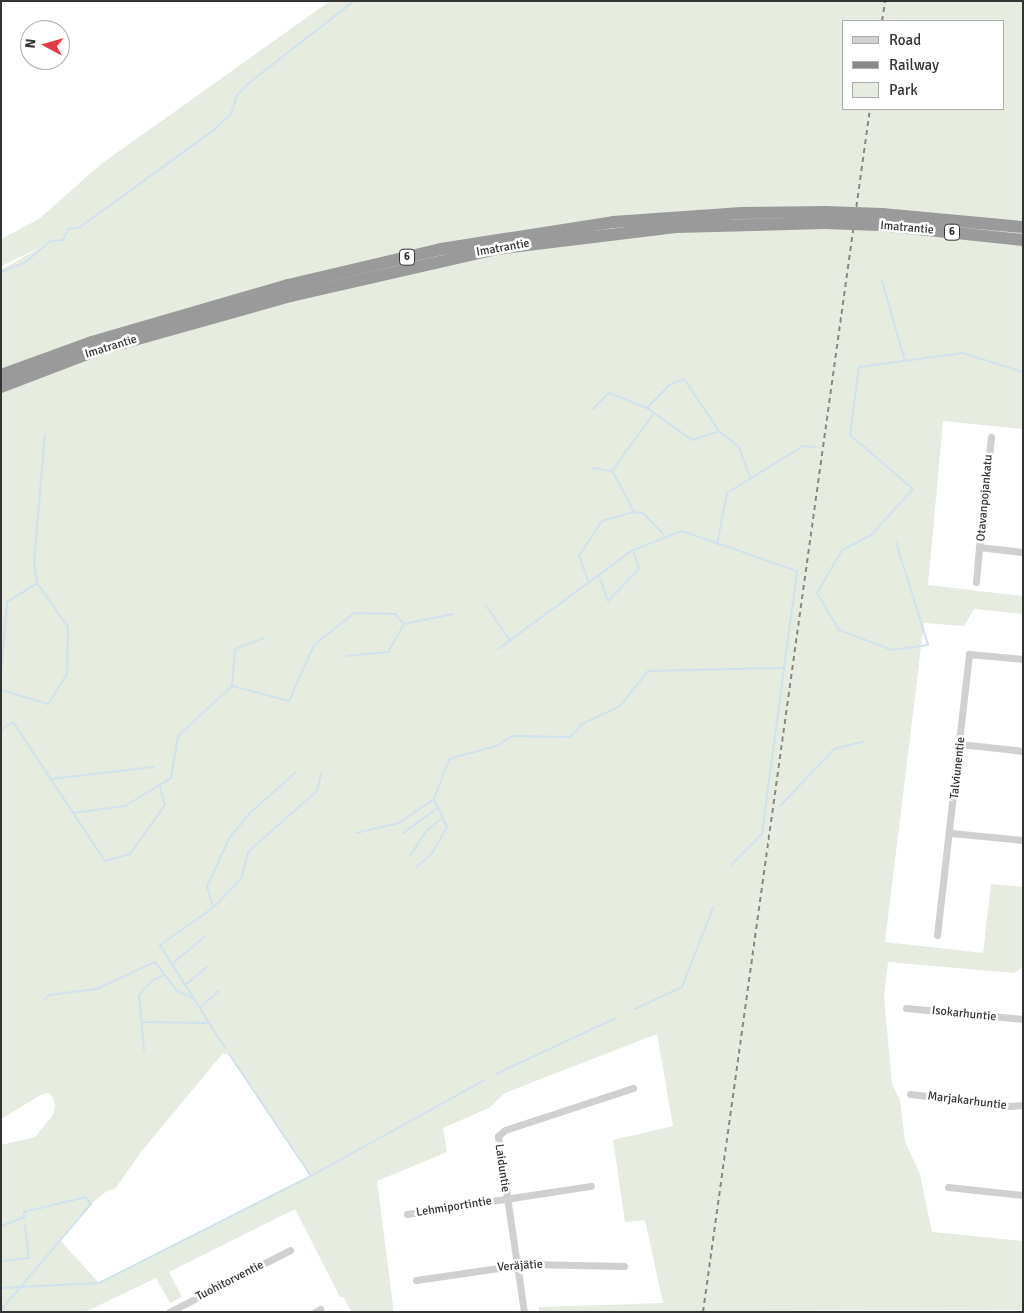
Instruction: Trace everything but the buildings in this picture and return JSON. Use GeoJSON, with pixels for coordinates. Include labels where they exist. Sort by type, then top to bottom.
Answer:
{"type":"FeatureCollection","features":[{"type":"Feature","properties":{"kind":"highway","name":"Imatrantie"},"geometry":{"type":"LineString","coordinates":[[1,375],[92,342],[288,285],[441,249],[613,222],[742,213],[1023,227]]}},
{"type":"Feature","properties":{"kind":"highway","name":"Imatrantie"},"geometry":{"type":"LineString","coordinates":[[1,386],[95,351],[291,296],[496,249],[676,227],[825,217]]}},
{"type":"Feature","properties":{"kind":"highway","name":"Imatrantie"},"geometry":{"type":"LineString","coordinates":[[881,220],[1023,240]]}},
{"type":"Feature","properties":{"kind":"street","name":"Otavanpojankatu"},"geometry":{"type":"LineString","coordinates":[[991,437],[979,547],[1023,552]]}},
{"type":"Feature","properties":{"kind":"street"},"geometry":{"type":"LineString","coordinates":[[976,582],[979,547]]}},
{"type":"Feature","properties":{"kind":"street","name":"Talviunentie"},"geometry":{"type":"LineString","coordinates":[[937,935],[951,832],[969,654],[1023,658]]}},
{"type":"Feature","properties":{"kind":"street"},"geometry":{"type":"LineString","coordinates":[[960,744],[1023,751]]}},
{"type":"Feature","properties":{"kind":"street"},"geometry":{"type":"LineString","coordinates":[[951,832],[1023,840]]}},
{"type":"Feature","properties":{"kind":"street","name":"Isokarhuntie"},"geometry":{"type":"LineString","coordinates":[[906,1008],[1023,1019]]}},
{"type":"Feature","properties":{"kind":"street","name":"Laiduntie"},"geometry":{"type":"LineString","coordinates":[[524,1312],[498,1136],[505,1130],[633,1088]]}},
{"type":"Feature","properties":{"kind":"street","name":"Marjakarhuntie"},"geometry":{"type":"LineString","coordinates":[[910,1094],[1010,1106],[1023,1104]]}},
{"type":"Feature","properties":{"kind":"street","name":"Lehmiportintie"},"geometry":{"type":"LineString","coordinates":[[407,1214],[591,1186]]}},
{"type":"Feature","properties":{"kind":"street"},"geometry":{"type":"LineString","coordinates":[[948,1187],[1023,1195]]}},
{"type":"Feature","properties":{"kind":"street","name":"Tuohitorventie"},"geometry":{"type":"LineString","coordinates":[[169,1312],[177,1310],[290,1250]]}},
{"type":"Feature","properties":{"kind":"street","name":"Veräjätie"},"geometry":{"type":"LineString","coordinates":[[416,1280],[517,1265],[624,1266]]}},
{"type":"Feature","properties":{"kind":"green space"},"geometry":{"type":"Polygon","coordinates":[[[330,1],[1023,1],[1023,429],[943,421],[928,585],[1023,596],[1023,614],[974,609],[964,626],[924,623],[885,942],[983,953],[991,884],[1023,887],[1023,967],[1014,973],[888,962],[884,996],[892,1084],[900,1100],[905,1142],[920,1174],[932,1232],[1023,1241],[1023,1310],[539,1312],[539,1307],[663,1303],[645,1220],[625,1222],[613,1140],[673,1126],[657,1034],[505,1093],[489,1108],[443,1128],[447,1152],[377,1181],[394,1312],[352,1312],[343,1297],[340,1297],[295,1209],[169,1272],[182,1297],[170,1303],[156,1278],[85,1312],[1,1312],[1,1145],[35,1137],[53,1115],[55,1107],[53,1097],[48,1093],[42,1094],[1,1119],[1,270],[43,246],[1,266],[1,239],[39,219],[101,164],[330,1]],[[223,1053],[141,1152],[115,1189],[107,1191],[91,1204],[60,1240],[99,1283],[311,1176],[229,1055],[223,1053]]]}},
{"type":"Feature","properties":{"kind":"waterway"},"geometry":{"type":"LineString","coordinates":[[1,272],[26,262],[50,241],[63,240],[68,229],[80,227],[210,133],[231,114],[237,95],[249,83],[354,1]]}},
{"type":"Feature","properties":{"kind":"waterway"},"geometry":{"type":"LineString","coordinates":[[882,281],[905,361]]}},
{"type":"Feature","properties":{"kind":"waterway"},"geometry":{"type":"LineString","coordinates":[[896,542],[928,645],[892,650],[839,630],[817,593],[842,550],[871,535],[913,489],[850,435],[859,367],[963,353],[1023,372]]}},
{"type":"Feature","properties":{"kind":"waterway"},"geometry":{"type":"LineString","coordinates":[[647,408],[669,385],[684,379],[719,431],[739,447],[750,477]]}},
{"type":"Feature","properties":{"kind":"waterway"},"geometry":{"type":"LineString","coordinates":[[593,409],[609,393],[647,408],[692,440],[719,431]]}},
{"type":"Feature","properties":{"kind":"waterway"},"geometry":{"type":"LineString","coordinates":[[612,471],[654,413]]}},
{"type":"Feature","properties":{"kind":"waterway"},"geometry":{"type":"LineString","coordinates":[[37,583],[34,562],[45,434]]}},
{"type":"Feature","properties":{"kind":"waterway"},"geometry":{"type":"LineString","coordinates":[[717,545],[727,493],[803,446],[816,447]]}},
{"type":"Feature","properties":{"kind":"waterway"},"geometry":{"type":"LineString","coordinates":[[592,468],[612,471]]}},
{"type":"Feature","properties":{"kind":"waterway"},"geometry":{"type":"LineString","coordinates":[[613,472],[634,512]]}},
{"type":"Feature","properties":{"kind":"waterway"},"geometry":{"type":"LineString","coordinates":[[588,580],[579,556],[602,521],[634,512],[643,513],[664,535]]}},
{"type":"Feature","properties":{"kind":"waterway"},"geometry":{"type":"LineString","coordinates":[[498,649],[633,550],[682,531],[797,571],[762,834],[731,865]]}},
{"type":"Feature","properties":{"kind":"waterway"},"geometry":{"type":"LineString","coordinates":[[599,575],[608,601],[639,569],[633,550]]}},
{"type":"Feature","properties":{"kind":"waterway"},"geometry":{"type":"LineString","coordinates":[[1,676],[7,602],[37,583],[68,627],[67,674],[48,704],[1,690]]}},
{"type":"Feature","properties":{"kind":"waterway"},"geometry":{"type":"LineString","coordinates":[[486,606],[510,640]]}},
{"type":"Feature","properties":{"kind":"waterway"},"geometry":{"type":"LineString","coordinates":[[232,686],[289,701],[314,645],[354,613],[395,614],[404,624]]}},
{"type":"Feature","properties":{"kind":"waterway"},"geometry":{"type":"LineString","coordinates":[[346,656],[388,652],[404,624],[453,614]]}},
{"type":"Feature","properties":{"kind":"waterway"},"geometry":{"type":"LineString","coordinates":[[73,813],[125,806],[171,778],[178,736],[232,686],[235,649],[264,638]]}},
{"type":"Feature","properties":{"kind":"waterway"},"geometry":{"type":"LineString","coordinates":[[416,867],[431,855],[447,827],[434,799],[449,760],[497,746],[512,736],[570,737],[582,724],[620,706],[648,671],[784,668]]}},
{"type":"Feature","properties":{"kind":"waterway"},"geometry":{"type":"LineString","coordinates":[[1,730],[13,722],[105,861],[130,854],[165,805],[160,786]]}},
{"type":"Feature","properties":{"kind":"waterway"},"geometry":{"type":"LineString","coordinates":[[780,806],[834,749],[863,742]]}},
{"type":"Feature","properties":{"kind":"waterway"},"geometry":{"type":"LineString","coordinates":[[51,779],[153,767]]}},
{"type":"Feature","properties":{"kind":"waterway"},"geometry":{"type":"LineString","coordinates":[[213,906],[207,886],[230,837],[251,812],[296,772]]}},
{"type":"Feature","properties":{"kind":"waterway"},"geometry":{"type":"LineString","coordinates":[[225,1048],[160,945],[214,907],[241,879],[248,852],[317,791],[321,773]]}},
{"type":"Feature","properties":{"kind":"waterway"},"geometry":{"type":"LineString","coordinates":[[356,833],[399,823],[434,799]]}},
{"type":"Feature","properties":{"kind":"waterway"},"geometry":{"type":"LineString","coordinates":[[403,833],[438,808]]}},
{"type":"Feature","properties":{"kind":"waterway"},"geometry":{"type":"LineString","coordinates":[[410,856],[426,831],[442,818]]}},
{"type":"Feature","properties":{"kind":"waterway"},"geometry":{"type":"LineString","coordinates":[[635,1009],[682,987],[713,908]]}},
{"type":"Feature","properties":{"kind":"waterway"},"geometry":{"type":"LineString","coordinates":[[172,964],[204,937]]}},
{"type":"Feature","properties":{"kind":"waterway"},"geometry":{"type":"LineString","coordinates":[[45,999],[49,995],[97,989],[155,962],[176,990],[192,998]]}},
{"type":"Feature","properties":{"kind":"waterway"},"geometry":{"type":"LineString","coordinates":[[185,985],[207,967]]}},
{"type":"Feature","properties":{"kind":"waterway"},"geometry":{"type":"LineString","coordinates":[[144,1050],[139,995],[152,981],[164,975]]}},
{"type":"Feature","properties":{"kind":"waterway"},"geometry":{"type":"LineString","coordinates":[[200,1008],[218,991]]}},
{"type":"Feature","properties":{"kind":"waterway"},"geometry":{"type":"LineString","coordinates":[[496,1074],[616,1018]]}},
{"type":"Feature","properties":{"kind":"waterway"},"geometry":{"type":"LineString","coordinates":[[142,1022],[209,1023]]}},
{"type":"Feature","properties":{"kind":"waterway"},"geometry":{"type":"LineString","coordinates":[[229,1054],[311,1176]]}},
{"type":"Feature","properties":{"kind":"waterway"},"geometry":{"type":"LineString","coordinates":[[1,1288],[99,1283],[311,1176],[484,1080]]}},
{"type":"Feature","properties":{"kind":"waterway"},"geometry":{"type":"LineString","coordinates":[[1,1310],[91,1204],[86,1197],[24,1212],[24,1218]]}},
{"type":"Feature","properties":{"kind":"waterway"},"geometry":{"type":"LineString","coordinates":[[1,1226],[24,1217]]}},
{"type":"Feature","properties":{"kind":"waterway"},"geometry":{"type":"LineString","coordinates":[[1,1261],[29,1258],[25,1225]]}},
{"type":"Feature","properties":{"kind":"railway"},"geometry":{"type":"LineString","coordinates":[[882,20],[885,1]]}},
{"type":"Feature","properties":{"kind":"railway"},"geometry":{"type":"LineString","coordinates":[[703,1312],[870,110]]}}]}
